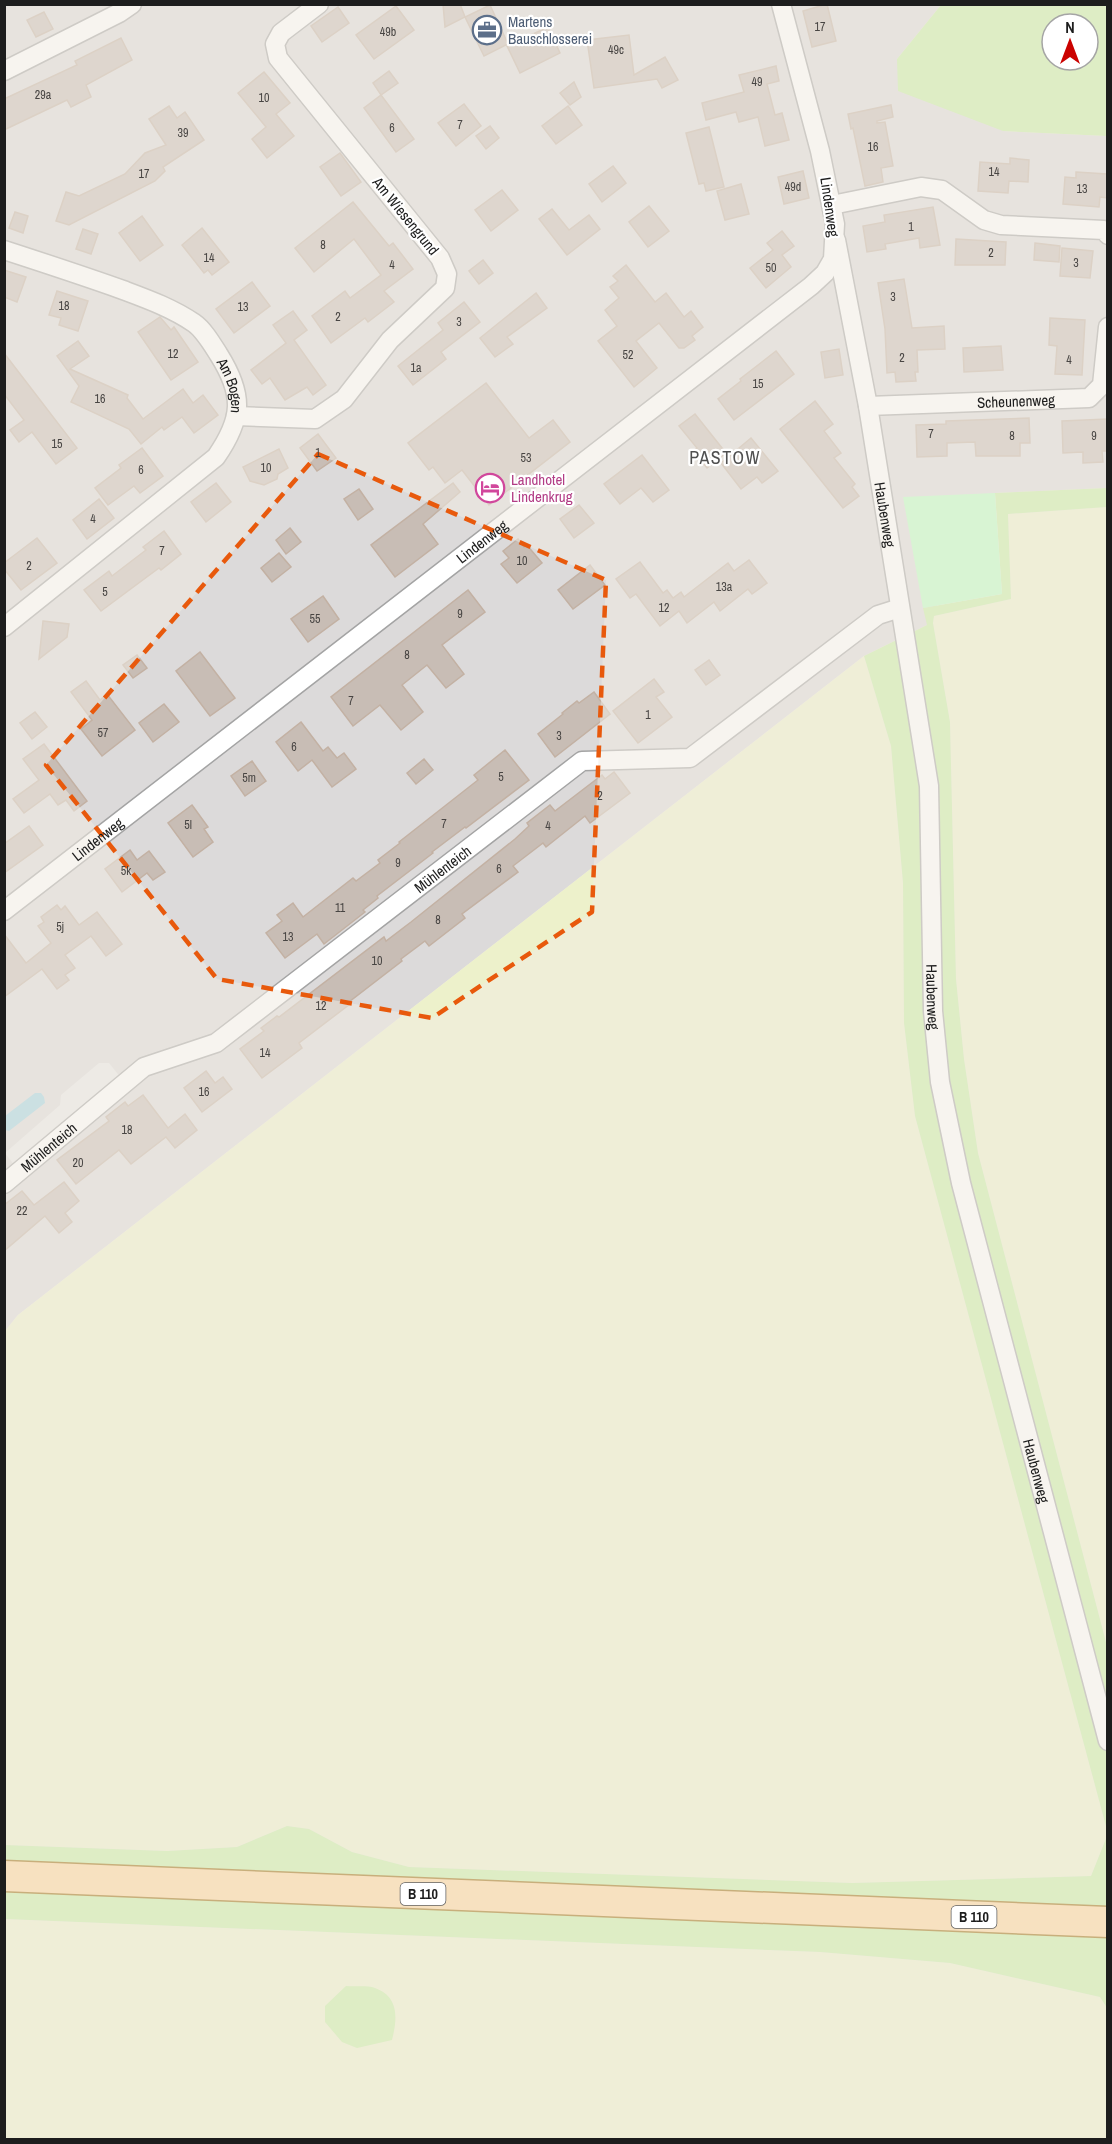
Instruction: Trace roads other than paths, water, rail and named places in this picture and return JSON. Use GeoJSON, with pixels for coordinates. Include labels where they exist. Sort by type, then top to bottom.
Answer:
{"type":"FeatureCollection","features":[{"type":"Feature","properties":{"kind":"main road","name":"B 110"},"geometry":{"type":"LineString","coordinates":[[4,1876],[1107,1922]]}},
{"type":"Feature","properties":{"kind":"street"},"geometry":{"type":"LineString","coordinates":[[4,71],[132,4]]}},
{"type":"Feature","properties":{"kind":"street","name":"Am Wiesengrund"},"geometry":{"type":"LineString","coordinates":[[237,416],[315,419],[344,399],[390,340],[445,288],[447,274],[440,258],[278,58],[275,44],[281,33],[319,4]]}},
{"type":"Feature","properties":{"kind":"street","name":"Lindenweg"},"geometry":{"type":"LineString","coordinates":[[4,911],[825,273],[833,259],[836,240],[832,205],[781,4]]}},
{"type":"Feature","properties":{"kind":"street"},"geometry":{"type":"LineString","coordinates":[[832,205],[921,187],[942,190],[984,220],[1001,225],[1104,230],[1107,235]]}},
{"type":"Feature","properties":{"kind":"street","name":"Haubenweg"},"geometry":{"type":"LineString","coordinates":[[836,240],[868,406],[929,786],[933,1011],[940,1082],[960,1183],[1107,1741]]}},
{"type":"Feature","properties":{"kind":"street","name":"Am Bogen"},"geometry":{"type":"LineString","coordinates":[[4,250],[165,306],[196,324],[228,370],[237,393],[237,416],[228,439],[216,457],[4,627]]}},
{"type":"Feature","properties":{"kind":"street","name":"Scheunenweg"},"geometry":{"type":"LineString","coordinates":[[868,406],[1089,398],[1102,385],[1107,327]]}},
{"type":"Feature","properties":{"kind":"street","name":"Mühlenteich"},"geometry":{"type":"LineString","coordinates":[[4,1184],[144,1067],[216,1043],[582,761],[690,758],[878,615],[900,608]]}},
{"type":"Feature","properties":{"kind":"water"},"geometry":{"type":"Polygon","coordinates":[[[35,1093],[41,1093],[45,1103],[9,1131],[5,1130],[5,1116],[35,1093]]]}},
{"type":"Feature","properties":{"kind":"place","name":"Martens Bauschlosserei"},"geometry":{"type":"Point","coordinates":[487,30]}},
{"type":"Feature","properties":{"kind":"place","name":"Landhotel Lindenkrug"},"geometry":{"type":"Point","coordinates":[490,488]}},
{"type":"Feature","properties":{"kind":"district","name":"PASTOW"},"geometry":{"type":"Point","coordinates":[725,457]}}]}
